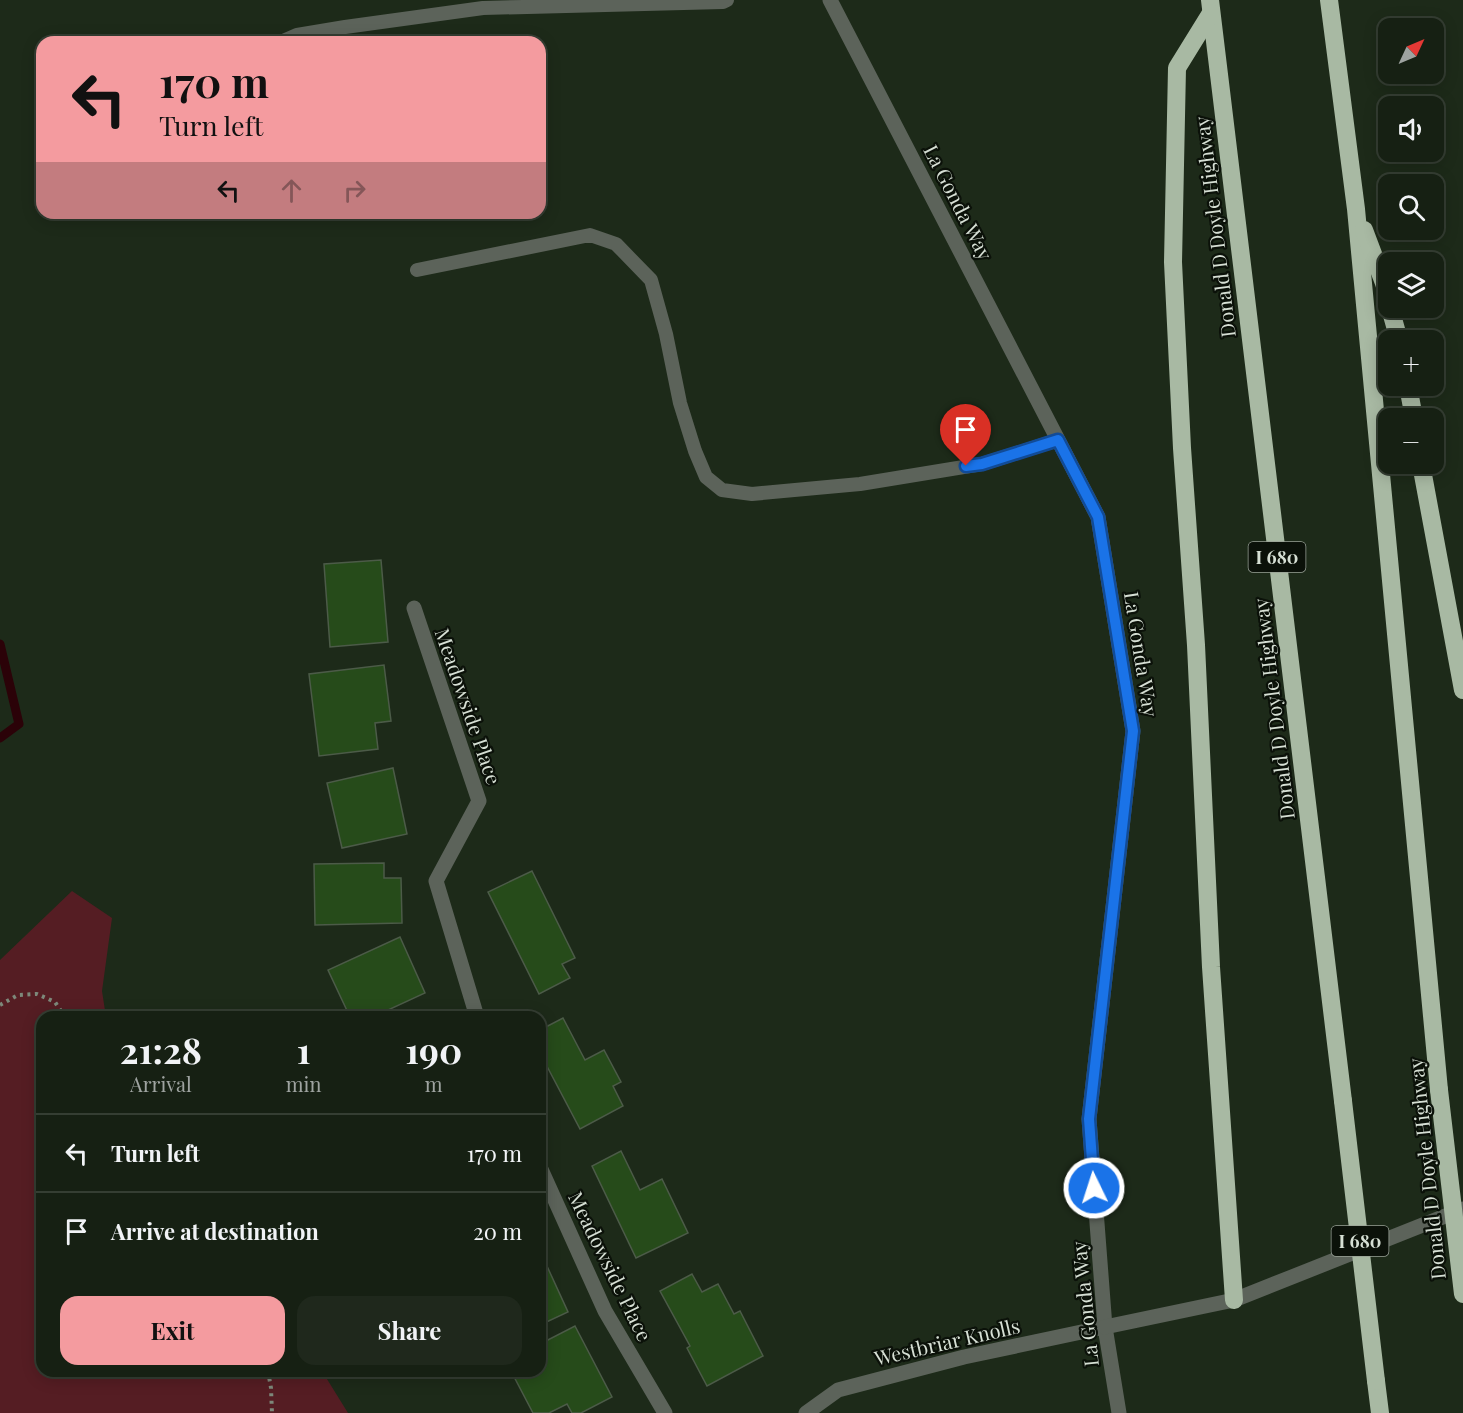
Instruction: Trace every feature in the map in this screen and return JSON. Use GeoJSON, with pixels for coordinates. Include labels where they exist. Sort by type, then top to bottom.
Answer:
{"type":"FeatureCollection","features":[{"type":"Feature","properties":{"kind":"highway","name":"Donald D Doyle Highway"},"geometry":{"type":"LineString","coordinates":[[1329,0],[1356,209],[1439,1090],[1463,1294]]}},
{"type":"Feature","properties":{"kind":"highway","name":"Donald D Doyle Highway"},"geometry":{"type":"LineString","coordinates":[[1210,7],[1380,1413]]}},
{"type":"Feature","properties":{"kind":"highway"},"geometry":{"type":"LineString","coordinates":[[1210,7],[1177,68],[1173,262],[1182,448],[1196,645],[1210,967],[1234,1300]]}},
{"type":"Feature","properties":{"kind":"highway"},"geometry":{"type":"LineString","coordinates":[[1356,209],[1378,266]]}},
{"type":"Feature","properties":{"kind":"highway"},"geometry":{"type":"LineString","coordinates":[[1423,474],[1463,690]]}},
{"type":"Feature","properties":{"kind":"street","name":"La Gonda Way"},"geometry":{"type":"LineString","coordinates":[[830,0],[1098,517],[1133,731],[1089,1119],[1105,1327],[1119,1413]]}},
{"type":"Feature","properties":{"kind":"street","name":"Meadowside Place"},"geometry":{"type":"LineString","coordinates":[[414,608],[479,801],[436,881],[475,1011]]}},
{"type":"Feature","properties":{"kind":"street","name":"Meadowside Place"},"geometry":{"type":"LineString","coordinates":[[546,1180],[605,1311],[665,1413]]}},
{"type":"Feature","properties":{"kind":"street","name":"Westbriar Knolls"},"geometry":{"type":"LineString","coordinates":[[806,1413],[838,1390],[964,1357],[1234,1300],[1463,1209]]}},
{"type":"Feature","properties":{"kind":"lane"},"geometry":{"type":"LineString","coordinates":[[295,36],[483,8],[723,2],[728,0]]}},
{"type":"Feature","properties":{"kind":"lane"},"geometry":{"type":"LineString","coordinates":[[417,270],[590,235],[616,244],[651,280],[666,334],[680,403],[695,451],[706,477],[722,490],[752,494],[860,484],[982,464],[1058,440]]}},
{"type":"Feature","properties":{"kind":"path"},"geometry":{"type":"LineString","coordinates":[[0,1005],[18,995],[37,994],[55,1002],[60,1011]]}},
{"type":"Feature","properties":{"kind":"path"},"geometry":{"type":"LineString","coordinates":[[269,1377],[272,1413]]}},
{"type":"Feature","properties":{"kind":"shaded area"},"geometry":{"type":"Polygon","coordinates":[[[72,891],[112,918],[102,991],[105,1011],[36,1011],[36,1377],[326,1377],[348,1413],[0,1413],[0,960],[72,891]]]}},
{"type":"Feature","properties":{"kind":"building"},"geometry":{"type":"Polygon","coordinates":[[[381,560],[388,642],[330,647],[324,564],[381,560]]]}},
{"type":"Feature","properties":{"kind":"building"},"geometry":{"type":"Polygon","coordinates":[[[384,665],[391,721],[375,723],[378,749],[319,756],[309,674],[384,665]]]}},
{"type":"Feature","properties":{"kind":"building"},"geometry":{"type":"Polygon","coordinates":[[[393,768],[407,834],[342,848],[327,783],[393,768]]]}},
{"type":"Feature","properties":{"kind":"building"},"geometry":{"type":"Polygon","coordinates":[[[384,863],[384,878],[401,878],[402,923],[315,925],[314,864],[384,863]]]}},
{"type":"Feature","properties":{"kind":"building"},"geometry":{"type":"Polygon","coordinates":[[[532,871],[575,958],[562,964],[570,978],[539,994],[488,892],[532,871]]]}},
{"type":"Feature","properties":{"kind":"building"},"geometry":{"type":"Polygon","coordinates":[[[400,937],[425,993],[386,1011],[347,1011],[328,970],[400,937]]]}},
{"type":"Feature","properties":{"kind":"building"},"geometry":{"type":"Polygon","coordinates":[[[563,1018],[585,1060],[604,1050],[621,1082],[613,1086],[623,1106],[580,1129],[546,1064],[546,1027],[563,1018]]]}},
{"type":"Feature","properties":{"kind":"building"},"geometry":{"type":"Polygon","coordinates":[[[621,1151],[640,1190],[662,1179],[688,1233],[636,1258],[592,1166],[621,1151]]]}},
{"type":"Feature","properties":{"kind":"building"},"geometry":{"type":"Polygon","coordinates":[[[546,1264],[568,1312],[546,1322],[546,1264]]]}},
{"type":"Feature","properties":{"kind":"building"},"geometry":{"type":"Polygon","coordinates":[[[692,1274],[702,1292],[718,1284],[734,1314],[740,1311],[763,1356],[707,1386],[687,1348],[690,1346],[660,1291],[692,1274]]]}},
{"type":"Feature","properties":{"kind":"building"},"geometry":{"type":"Polygon","coordinates":[[[575,1326],[612,1397],[581,1413],[572,1413],[567,1404],[549,1413],[533,1413],[514,1377],[546,1377],[546,1341],[575,1326]]]}},
{"type":"Feature","properties":{"kind":"waterway"},"geometry":{"type":"LineString","coordinates":[[0,644],[19,724],[0,738]]}},
{"type":"Feature","properties":{"kind":"route"},"geometry":{"type":"LineString","coordinates":[[966,466],[982,464],[1058,440],[1098,517],[1133,731],[1089,1119],[1094,1188]]}}]}
